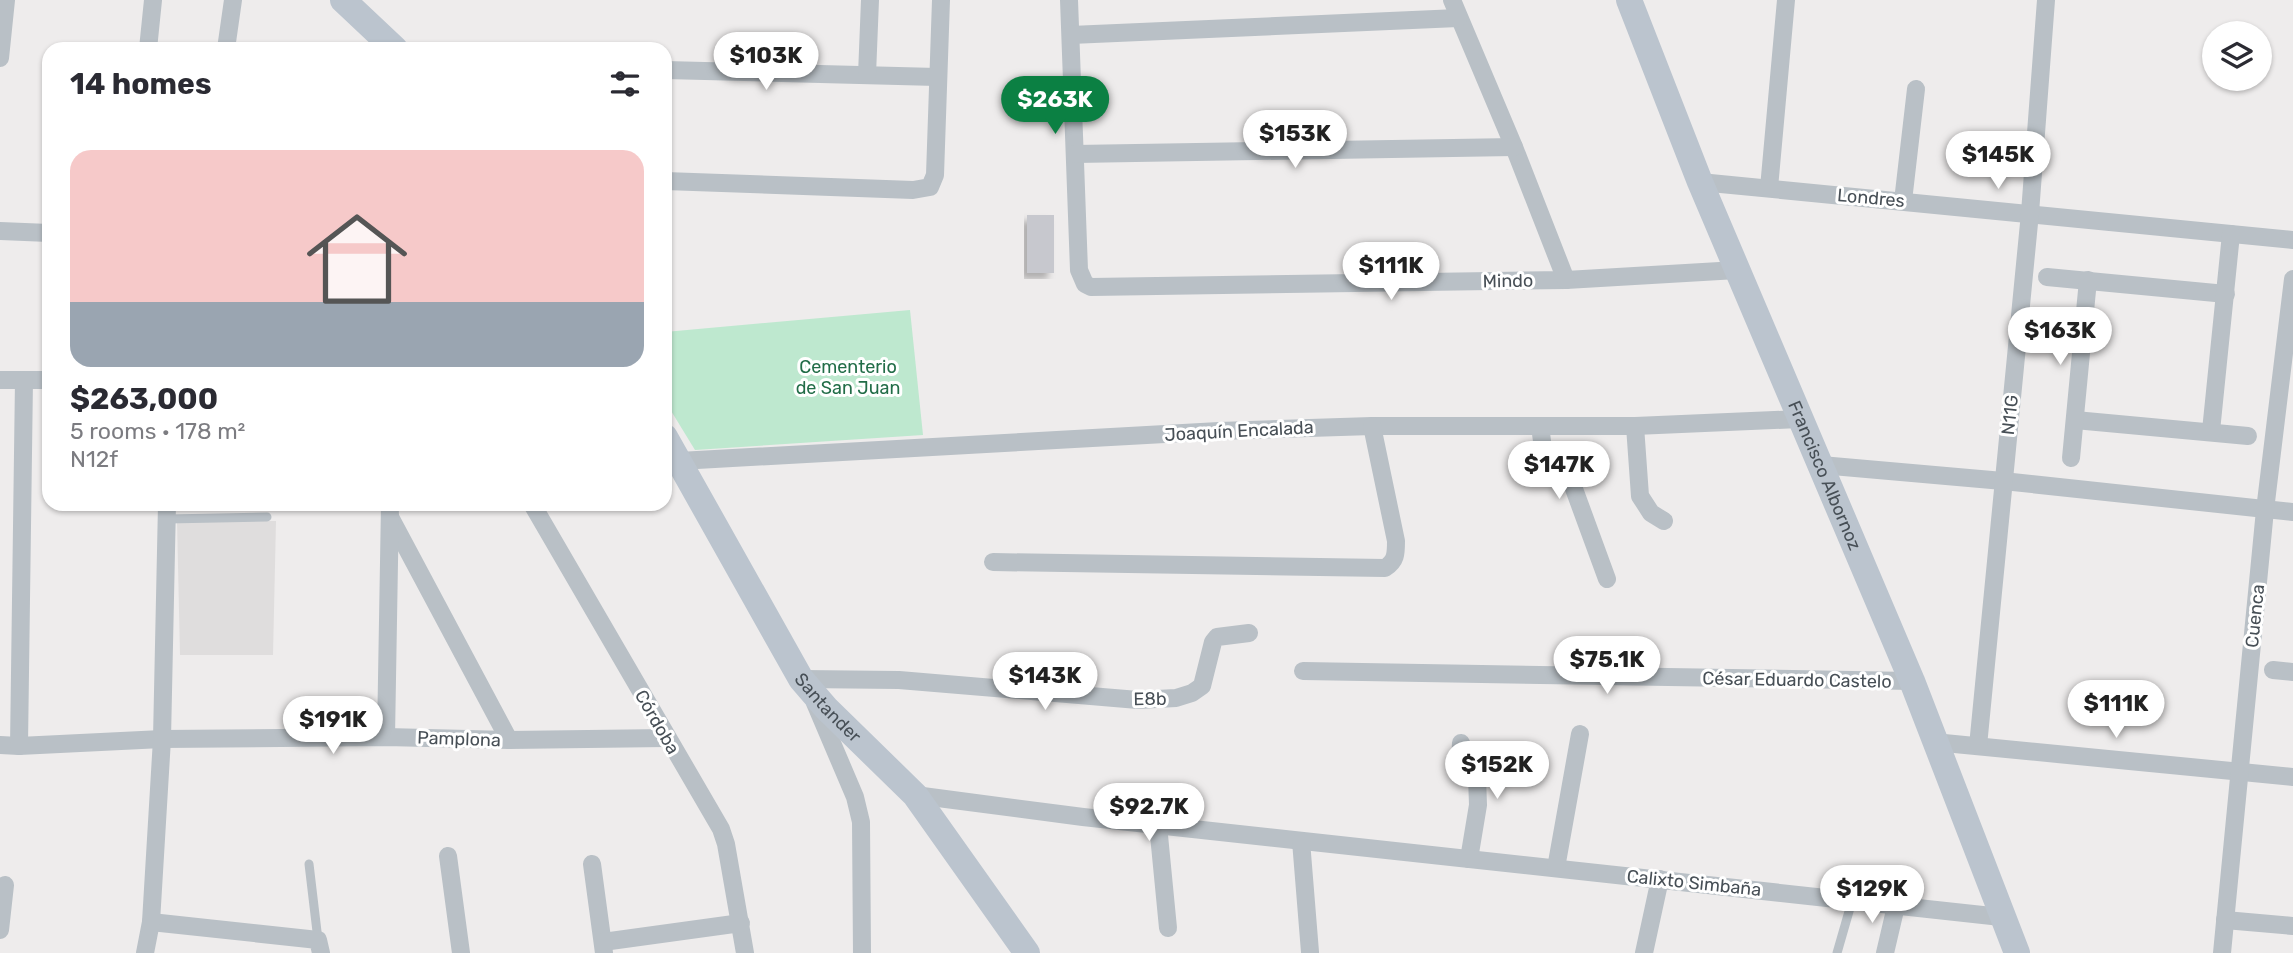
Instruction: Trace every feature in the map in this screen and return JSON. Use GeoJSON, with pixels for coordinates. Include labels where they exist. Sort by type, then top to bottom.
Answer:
{"type":"FeatureCollection","features":[{"type":"Feature","properties":{"kind":"street"},"geometry":{"type":"LineString","coordinates":[[0,58],[6,0]]}},
{"type":"Feature","properties":{"kind":"street"},"geometry":{"type":"LineString","coordinates":[[149,42],[152,0]]}},
{"type":"Feature","properties":{"kind":"street"},"geometry":{"type":"LineString","coordinates":[[227,42],[233,0]]}},
{"type":"Feature","properties":{"kind":"street"},"geometry":{"type":"LineString","coordinates":[[343,0],[387,42]]}},
{"type":"Feature","properties":{"kind":"street"},"geometry":{"type":"LineString","coordinates":[[867,75],[870,0]]}},
{"type":"Feature","properties":{"kind":"street"},"geometry":{"type":"LineString","coordinates":[[672,181],[913,190],[930,187],[935,175],[941,0]]}},
{"type":"Feature","properties":{"kind":"street"},"geometry":{"type":"LineString","coordinates":[[1069,0],[1075,154],[1514,147]]}},
{"type":"Feature","properties":{"kind":"street"},"geometry":{"type":"LineString","coordinates":[[1452,0],[1566,280]]}},
{"type":"Feature","properties":{"kind":"street","name":"Francisco Albornoz"},"geometry":{"type":"LineString","coordinates":[[1629,0],[1700,182],[1912,681],[2017,953]]}},
{"type":"Feature","properties":{"kind":"street"},"geometry":{"type":"LineString","coordinates":[[1769,188],[1786,0]]}},
{"type":"Feature","properties":{"kind":"street","name":"N11G"},"geometry":{"type":"LineString","coordinates":[[1978,746],[2030,213],[2046,0]]}},
{"type":"Feature","properties":{"kind":"street"},"geometry":{"type":"LineString","coordinates":[[1071,35],[1458,18]]}},
{"type":"Feature","properties":{"kind":"street"},"geometry":{"type":"LineString","coordinates":[[672,70],[937,77]]}},
{"type":"Feature","properties":{"kind":"street"},"geometry":{"type":"LineString","coordinates":[[1903,201],[1916,89]]}},
{"type":"Feature","properties":{"kind":"street","name":"Mindo"},"geometry":{"type":"LineString","coordinates":[[1075,154],[1079,270],[1085,284],[1103,288],[1566,280],[1737,270]]}},
{"type":"Feature","properties":{"kind":"street","name":"Londres"},"geometry":{"type":"LineString","coordinates":[[1700,182],[2293,240]]}},
{"type":"Feature","properties":{"kind":"street"},"geometry":{"type":"LineString","coordinates":[[0,231],[42,233]]}},
{"type":"Feature","properties":{"kind":"street"},"geometry":{"type":"LineString","coordinates":[[2211,431],[2231,234]]}},
{"type":"Feature","properties":{"kind":"street"},"geometry":{"type":"LineString","coordinates":[[2048,277],[2226,293]]}},
{"type":"Feature","properties":{"kind":"street","name":"Cuenca"},"geometry":{"type":"LineString","coordinates":[[2221,953],[2265,510],[2293,279]]}},
{"type":"Feature","properties":{"kind":"street"},"geometry":{"type":"LineString","coordinates":[[2071,458],[2088,280]]}},
{"type":"Feature","properties":{"kind":"street"},"geometry":{"type":"LineString","coordinates":[[0,380],[42,380]]}},
{"type":"Feature","properties":{"kind":"street"},"geometry":{"type":"LineString","coordinates":[[19,746],[24,380]]}},
{"type":"Feature","properties":{"kind":"street","name":"Joaquín Encalada"},"geometry":{"type":"LineString","coordinates":[[679,461],[1219,431],[1372,426],[1635,426],[1799,419]]}},
{"type":"Feature","properties":{"kind":"street"},"geometry":{"type":"LineString","coordinates":[[2075,419],[2248,436]]}},
{"type":"Feature","properties":{"kind":"street"},"geometry":{"type":"LineString","coordinates":[[993,562],[1385,568],[1393,563],[1396,541],[1372,426]]}},
{"type":"Feature","properties":{"kind":"street"},"geometry":{"type":"LineString","coordinates":[[1540,426],[1544,456],[1566,467],[1608,579]]}},
{"type":"Feature","properties":{"kind":"street"},"geometry":{"type":"LineString","coordinates":[[1635,426],[1640,496],[1651,513],[1664,521]]}},
{"type":"Feature","properties":{"kind":"street","name":"Santander"},"geometry":{"type":"LineString","coordinates":[[672,449],[805,684],[915,795],[1027,953]]}},
{"type":"Feature","properties":{"kind":"street"},"geometry":{"type":"LineString","coordinates":[[1821,465],[2003,481],[2293,512]]}},
{"type":"Feature","properties":{"kind":"street"},"geometry":{"type":"LineString","coordinates":[[145,953],[151,922],[162,739],[167,511]]}},
{"type":"Feature","properties":{"kind":"street"},"geometry":{"type":"LineString","coordinates":[[386,737],[390,511]]}},
{"type":"Feature","properties":{"kind":"street"},"geometry":{"type":"LineString","coordinates":[[390,511],[509,740]]}},
{"type":"Feature","properties":{"kind":"street","name":"Córdoba"},"geometry":{"type":"LineString","coordinates":[[536,511],[721,829],[745,953]]}},
{"type":"Feature","properties":{"kind":"street","name":"E8b"},"geometry":{"type":"LineString","coordinates":[[805,684],[899,680],[1161,701],[1184,696],[1202,687],[1213,642],[1217,637],[1248,633]]}},
{"type":"Feature","properties":{"kind":"street"},"geometry":{"type":"LineString","coordinates":[[2273,670],[2293,672]]}},
{"type":"Feature","properties":{"kind":"street","name":"César Eduardo Castelo"},"geometry":{"type":"LineString","coordinates":[[1303,671],[1912,681]]}},
{"type":"Feature","properties":{"kind":"street"},"geometry":{"type":"LineString","coordinates":[[805,684],[856,797],[861,822],[862,953]]}},
{"type":"Feature","properties":{"kind":"street"},"geometry":{"type":"LineString","coordinates":[[1556,868],[1580,734]]}},
{"type":"Feature","properties":{"kind":"street","name":"Pamplona"},"geometry":{"type":"LineString","coordinates":[[0,745],[162,739],[666,738]]}},
{"type":"Feature","properties":{"kind":"street"},"geometry":{"type":"LineString","coordinates":[[1934,742],[2293,777]]}},
{"type":"Feature","properties":{"kind":"street"},"geometry":{"type":"LineString","coordinates":[[1461,743],[1460,763],[1474,767],[1478,790],[1469,859]]}},
{"type":"Feature","properties":{"kind":"street","name":"Calixto Simbaña"},"geometry":{"type":"LineString","coordinates":[[915,795],[1158,825],[2001,917]]}},
{"type":"Feature","properties":{"kind":"street"},"geometry":{"type":"LineString","coordinates":[[1158,825],[1168,928]]}},
{"type":"Feature","properties":{"kind":"street"},"geometry":{"type":"LineString","coordinates":[[1301,841],[1310,952]]}},
{"type":"Feature","properties":{"kind":"street"},"geometry":{"type":"LineString","coordinates":[[448,856],[461,953]]}},
{"type":"Feature","properties":{"kind":"street"},"geometry":{"type":"LineString","coordinates":[[592,864],[604,948],[741,923]]}},
{"type":"Feature","properties":{"kind":"street"},"geometry":{"type":"LineString","coordinates":[[1644,953],[1660,879]]}},
{"type":"Feature","properties":{"kind":"street"},"geometry":{"type":"LineString","coordinates":[[0,930],[5,885]]}},
{"type":"Feature","properties":{"kind":"street"},"geometry":{"type":"LineString","coordinates":[[1885,953],[1896,906]]}},
{"type":"Feature","properties":{"kind":"street"},"geometry":{"type":"LineString","coordinates":[[2225,920],[2293,926]]}},
{"type":"Feature","properties":{"kind":"street"},"geometry":{"type":"LineString","coordinates":[[151,922],[319,946]]}},
{"type":"Feature","properties":{"kind":"lane"},"geometry":{"type":"LineString","coordinates":[[167,511],[267,517]]}},
{"type":"Feature","properties":{"kind":"lane"},"geometry":{"type":"LineString","coordinates":[[309,864],[319,946]]}},
{"type":"Feature","properties":{"kind":"lane"},"geometry":{"type":"LineString","coordinates":[[1837,953],[1852,901]]}},
{"type":"Feature","properties":{"kind":"shaded area"},"geometry":{"type":"Polygon","coordinates":[[[177,521],[276,521],[273,655],[180,655],[177,521]]]}},
{"type":"Feature","properties":{"kind":"green space","name":"Cementerio de San Juan"},"geometry":{"type":"Polygon","coordinates":[[[910,310],[923,435],[695,450],[672,412],[672,331],[910,310]]]}},
{"type":"Feature","properties":{"kind":"building"},"geometry":{"type":"Polygon","coordinates":[[[1027,215],[1054,215],[1054,273],[1027,273],[1027,215]]]}}]}
